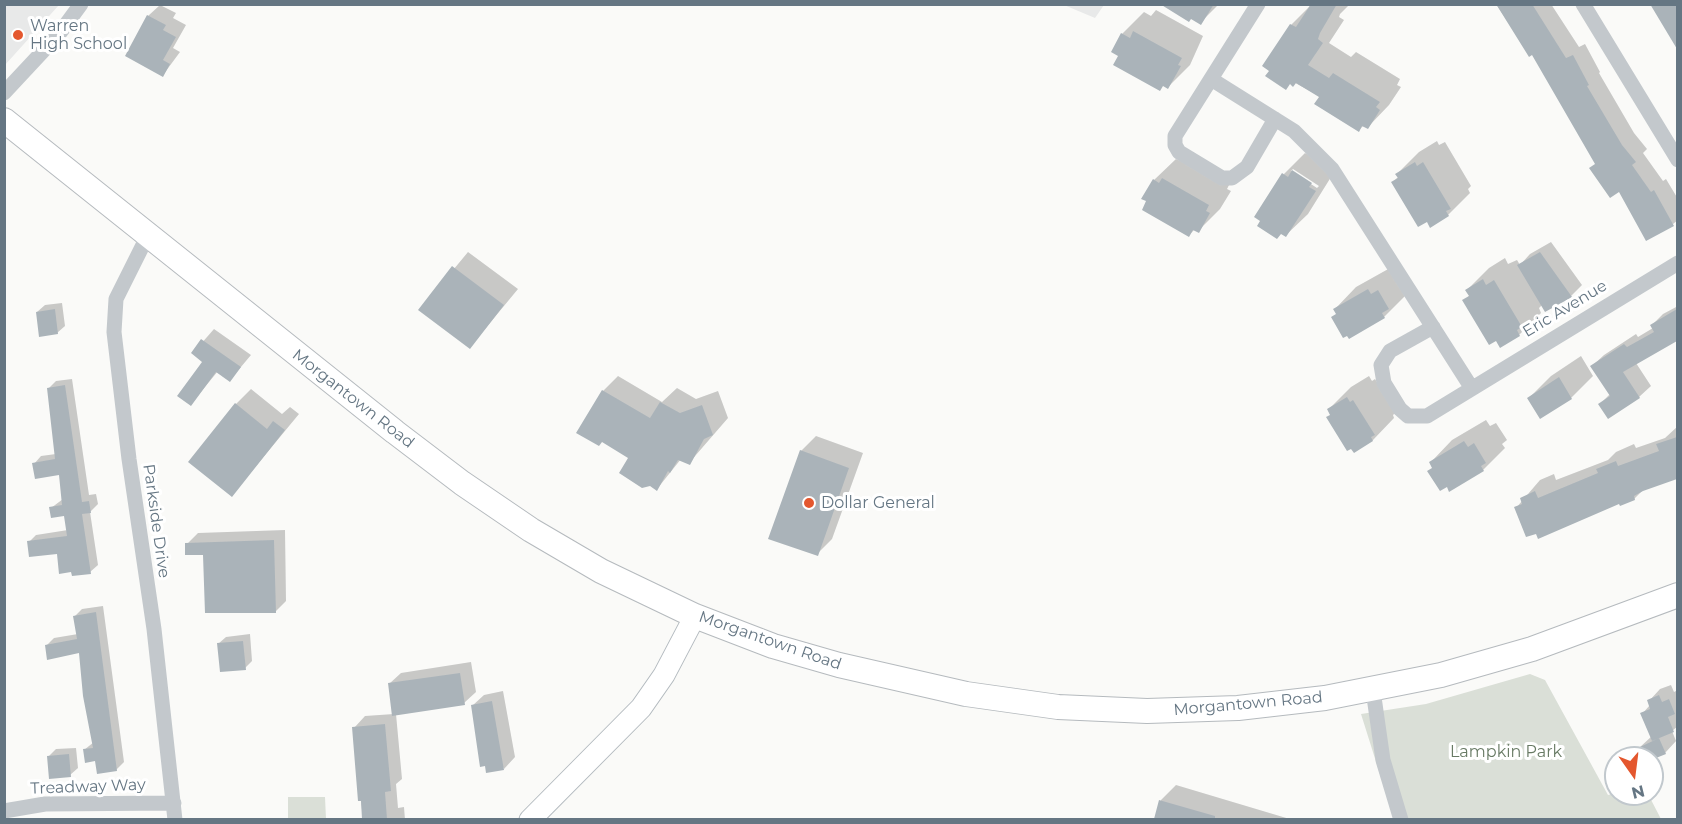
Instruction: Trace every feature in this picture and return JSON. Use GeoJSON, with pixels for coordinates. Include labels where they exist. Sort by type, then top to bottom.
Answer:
{"type":"FeatureCollection","features":[{"type":"Feature","properties":{"kind":"main road","name":"Morgantown Road"},"geometry":{"type":"LineString","coordinates":[[4,120],[395,432],[496,507],[601,571],[695,616],[773,645],[888,678],[966,694],[1058,706],[1147,711],[1279,704],[1372,690],[1441,675],[1532,649],[1677,594]]}},
{"type":"Feature","properties":{"kind":"street"},"geometry":{"type":"LineString","coordinates":[[4,93],[59,34],[81,4]]}},
{"type":"Feature","properties":{"kind":"street"},"geometry":{"type":"LineString","coordinates":[[1258,4],[1175,136],[1179,152],[1222,178],[1232,178],[1247,166],[1275,119]]}},
{"type":"Feature","properties":{"kind":"street"},"geometry":{"type":"LineString","coordinates":[[1583,4],[1677,160]]}},
{"type":"Feature","properties":{"kind":"street"},"geometry":{"type":"LineString","coordinates":[[1211,79],[1275,119],[1313,148],[1332,169],[1433,327],[1471,387],[1426,416],[1408,416],[1400,410],[1381,374],[1384,357],[1390,351],[1433,327]]}},
{"type":"Feature","properties":{"kind":"street","name":"Parkside Drive"},"geometry":{"type":"LineString","coordinates":[[148,235],[116,299],[114,332],[156,641],[175,819]]}},
{"type":"Feature","properties":{"kind":"street","name":"Eric Avenue"},"geometry":{"type":"LineString","coordinates":[[1471,387],[1677,263]]}},
{"type":"Feature","properties":{"kind":"street"},"geometry":{"type":"LineString","coordinates":[[530,819],[641,708],[664,675],[695,616]]}},
{"type":"Feature","properties":{"kind":"street"},"geometry":{"type":"LineString","coordinates":[[1372,690],[1383,760],[1401,819]]}},
{"type":"Feature","properties":{"kind":"street","name":"Treadway Way"},"geometry":{"type":"LineString","coordinates":[[4,811],[45,804],[174,803]]}},
{"type":"Feature","properties":{"kind":"shaded area"},"geometry":{"type":"Polygon","coordinates":[[[1104,4],[1095,18],[1064,5],[1104,4]]]}},
{"type":"Feature","properties":{"kind":"shaded area","name":"Warren High School"},"geometry":{"type":"Polygon","coordinates":[[[4,5],[59,5],[5,65],[4,5]]]}},
{"type":"Feature","properties":{"kind":"green space","name":"Lampkin Park"},"geometry":{"type":"Polygon","coordinates":[[[1530,674],[1545,680],[1604,788],[1604,806],[1654,806],[1661,819],[1394,819],[1361,714],[1426,704],[1530,674]]]}},
{"type":"Feature","properties":{"kind":"green space"},"geometry":{"type":"Polygon","coordinates":[[[288,797],[325,797],[326,819],[288,819],[288,797]]]}},
{"type":"Feature","properties":{"kind":"building"},"geometry":{"type":"Polygon","coordinates":[[[1160,4],[1214,4],[1201,25],[1191,19],[1189,22],[1160,4]]]}},
{"type":"Feature","properties":{"kind":"building"},"geometry":{"type":"Polygon","coordinates":[[[1311,4],[1337,4],[1320,33],[1318,39],[1323,43],[1308,65],[1329,78],[1333,73],[1380,102],[1376,107],[1380,110],[1368,129],[1362,126],[1359,132],[1314,104],[1319,97],[1296,83],[1293,87],[1290,84],[1286,90],[1265,76],[1269,71],[1262,66],[1290,24],[1296,27],[1311,4]]]}},
{"type":"Feature","properties":{"kind":"building"},"geometry":{"type":"Polygon","coordinates":[[[1496,4],[1532,4],[1566,58],[1573,55],[1589,85],[1587,86],[1622,145],[1636,162],[1632,165],[1651,192],[1654,190],[1674,226],[1646,241],[1619,192],[1610,198],[1589,168],[1595,164],[1532,55],[1529,57],[1496,4]]]}},
{"type":"Feature","properties":{"kind":"building"},"geometry":{"type":"Polygon","coordinates":[[[1650,4],[1677,4],[1677,49],[1650,4]]]}},
{"type":"Feature","properties":{"kind":"building"},"geometry":{"type":"Polygon","coordinates":[[[147,15],[166,25],[163,30],[176,37],[163,60],[170,64],[163,77],[125,56],[147,15]]]}},
{"type":"Feature","properties":{"kind":"building"},"geometry":{"type":"Polygon","coordinates":[[[1133,31],[1182,58],[1178,65],[1181,66],[1168,89],[1163,86],[1160,91],[1113,65],[1118,56],[1111,52],[1121,33],[1130,38],[1133,31]]]}},
{"type":"Feature","properties":{"kind":"building"},"geometry":{"type":"Polygon","coordinates":[[[1415,162],[1417,166],[1423,162],[1451,209],[1446,211],[1449,216],[1430,228],[1427,222],[1418,227],[1391,182],[1398,178],[1395,174],[1415,162]]]}},
{"type":"Feature","properties":{"kind":"building"},"geometry":{"type":"Polygon","coordinates":[[[1292,170],[1312,183],[1309,187],[1316,191],[1286,237],[1281,234],[1277,239],[1257,226],[1260,221],[1254,217],[1282,173],[1288,177],[1292,170]]]}},
{"type":"Feature","properties":{"kind":"building"},"geometry":{"type":"Polygon","coordinates":[[[1162,178],[1209,205],[1206,211],[1210,213],[1199,233],[1193,230],[1189,237],[1142,210],[1146,201],[1141,199],[1153,179],[1159,183],[1162,178]]]}},
{"type":"Feature","properties":{"kind":"building"},"geometry":{"type":"Polygon","coordinates":[[[1540,252],[1572,297],[1545,312],[1517,265],[1540,252]]]}},
{"type":"Feature","properties":{"kind":"building"},"geometry":{"type":"Polygon","coordinates":[[[452,266],[504,305],[470,349],[418,310],[452,266]]]}},
{"type":"Feature","properties":{"kind":"building"},"geometry":{"type":"Polygon","coordinates":[[[1483,279],[1486,285],[1494,280],[1522,327],[1517,330],[1520,336],[1500,348],[1496,341],[1489,345],[1462,300],[1469,296],[1465,290],[1483,279]]]}},
{"type":"Feature","properties":{"kind":"building"},"geometry":{"type":"Polygon","coordinates":[[[1368,289],[1371,294],[1378,290],[1389,309],[1382,313],[1385,318],[1349,339],[1347,336],[1343,338],[1331,317],[1336,314],[1333,309],[1368,289]]]}},
{"type":"Feature","properties":{"kind":"building"},"geometry":{"type":"Polygon","coordinates":[[[55,309],[58,334],[39,337],[36,312],[55,309]]]}},
{"type":"Feature","properties":{"kind":"building"},"geometry":{"type":"Polygon","coordinates":[[[1677,309],[1677,341],[1623,372],[1640,398],[1608,419],[1598,404],[1610,396],[1590,366],[1624,344],[1627,347],[1654,332],[1650,325],[1677,309]]]}},
{"type":"Feature","properties":{"kind":"building"},"geometry":{"type":"Polygon","coordinates":[[[201,339],[241,367],[230,382],[216,372],[191,406],[177,396],[202,362],[191,353],[201,339]]]}},
{"type":"Feature","properties":{"kind":"building"},"geometry":{"type":"Polygon","coordinates":[[[1559,377],[1572,399],[1540,419],[1527,398],[1559,377]]]}},
{"type":"Feature","properties":{"kind":"building"},"geometry":{"type":"Polygon","coordinates":[[[65,385],[82,502],[89,501],[91,513],[82,514],[91,574],[72,576],[71,572],[59,574],[57,554],[29,557],[27,541],[67,536],[64,516],[51,518],[49,507],[62,505],[59,475],[35,479],[32,463],[55,459],[47,388],[65,385]]]}},
{"type":"Feature","properties":{"kind":"building"},"geometry":{"type":"Polygon","coordinates":[[[602,390],[650,418],[660,402],[680,413],[702,405],[713,435],[704,439],[690,465],[678,460],[670,473],[668,471],[657,491],[650,486],[642,488],[619,473],[628,458],[602,442],[599,446],[576,433],[602,390]]]}},
{"type":"Feature","properties":{"kind":"building"},"geometry":{"type":"Polygon","coordinates":[[[1347,397],[1350,402],[1353,400],[1375,435],[1371,437],[1373,441],[1354,453],[1351,449],[1347,451],[1326,417],[1330,415],[1327,409],[1347,397]]]}},
{"type":"Feature","properties":{"kind":"building"},"geometry":{"type":"Polygon","coordinates":[[[235,403],[267,429],[273,421],[285,430],[232,497],[188,462],[235,403]]]}},
{"type":"Feature","properties":{"kind":"building"},"geometry":{"type":"Polygon","coordinates":[[[1677,437],[1677,479],[1643,491],[1634,496],[1635,500],[1620,506],[1619,504],[1538,539],[1536,534],[1526,537],[1514,507],[1522,504],[1520,498],[1535,491],[1538,498],[1598,473],[1596,469],[1616,461],[1618,466],[1659,451],[1656,444],[1677,437]]]}},
{"type":"Feature","properties":{"kind":"building"},"geometry":{"type":"Polygon","coordinates":[[[1464,441],[1468,447],[1474,443],[1486,463],[1481,466],[1484,471],[1449,492],[1447,487],[1440,491],[1427,471],[1432,468],[1429,462],[1464,441]]]}},
{"type":"Feature","properties":{"kind":"building","name":"Dollar General"},"geometry":{"type":"Polygon","coordinates":[[[800,450],[849,468],[818,556],[768,539],[800,450]]]}},
{"type":"Feature","properties":{"kind":"building"},"geometry":{"type":"Polygon","coordinates":[[[274,540],[276,613],[205,613],[203,555],[185,555],[185,543],[274,540]]]}},
{"type":"Feature","properties":{"kind":"building"},"geometry":{"type":"Polygon","coordinates":[[[96,612],[117,771],[97,774],[95,761],[85,763],[83,749],[93,748],[83,696],[79,653],[47,660],[45,645],[77,639],[73,616],[96,612]]]}},
{"type":"Feature","properties":{"kind":"building"},"geometry":{"type":"Polygon","coordinates":[[[243,641],[246,670],[220,672],[217,643],[243,641]]]}},
{"type":"Feature","properties":{"kind":"building"},"geometry":{"type":"Polygon","coordinates":[[[460,673],[465,705],[392,716],[388,683],[460,673]]]}},
{"type":"Feature","properties":{"kind":"building"},"geometry":{"type":"Polygon","coordinates":[[[1659,695],[1662,702],[1669,699],[1675,714],[1668,717],[1674,732],[1652,741],[1640,713],[1650,709],[1647,700],[1659,695]]]}},
{"type":"Feature","properties":{"kind":"building"},"geometry":{"type":"Polygon","coordinates":[[[492,701],[504,770],[486,773],[485,766],[480,767],[471,705],[492,701]]]}},
{"type":"Feature","properties":{"kind":"building"},"geometry":{"type":"Polygon","coordinates":[[[385,724],[391,791],[385,792],[387,819],[362,819],[361,801],[358,801],[352,727],[385,724]]]}},
{"type":"Feature","properties":{"kind":"building"},"geometry":{"type":"Polygon","coordinates":[[[1659,738],[1662,746],[1642,746],[1659,738]]]}},
{"type":"Feature","properties":{"kind":"building"},"geometry":{"type":"Polygon","coordinates":[[[69,754],[71,777],[49,779],[47,756],[69,754]]]}},
{"type":"Feature","properties":{"kind":"building"},"geometry":{"type":"Polygon","coordinates":[[[1159,800],[1215,816],[1215,819],[1154,819],[1159,800]]]}},
{"type":"Feature","properties":{"kind":"place","name":"Warren High School"},"geometry":{"type":"Point","coordinates":[18,35]}},
{"type":"Feature","properties":{"kind":"place","name":"Dollar General"},"geometry":{"type":"Point","coordinates":[809,503]}}]}
